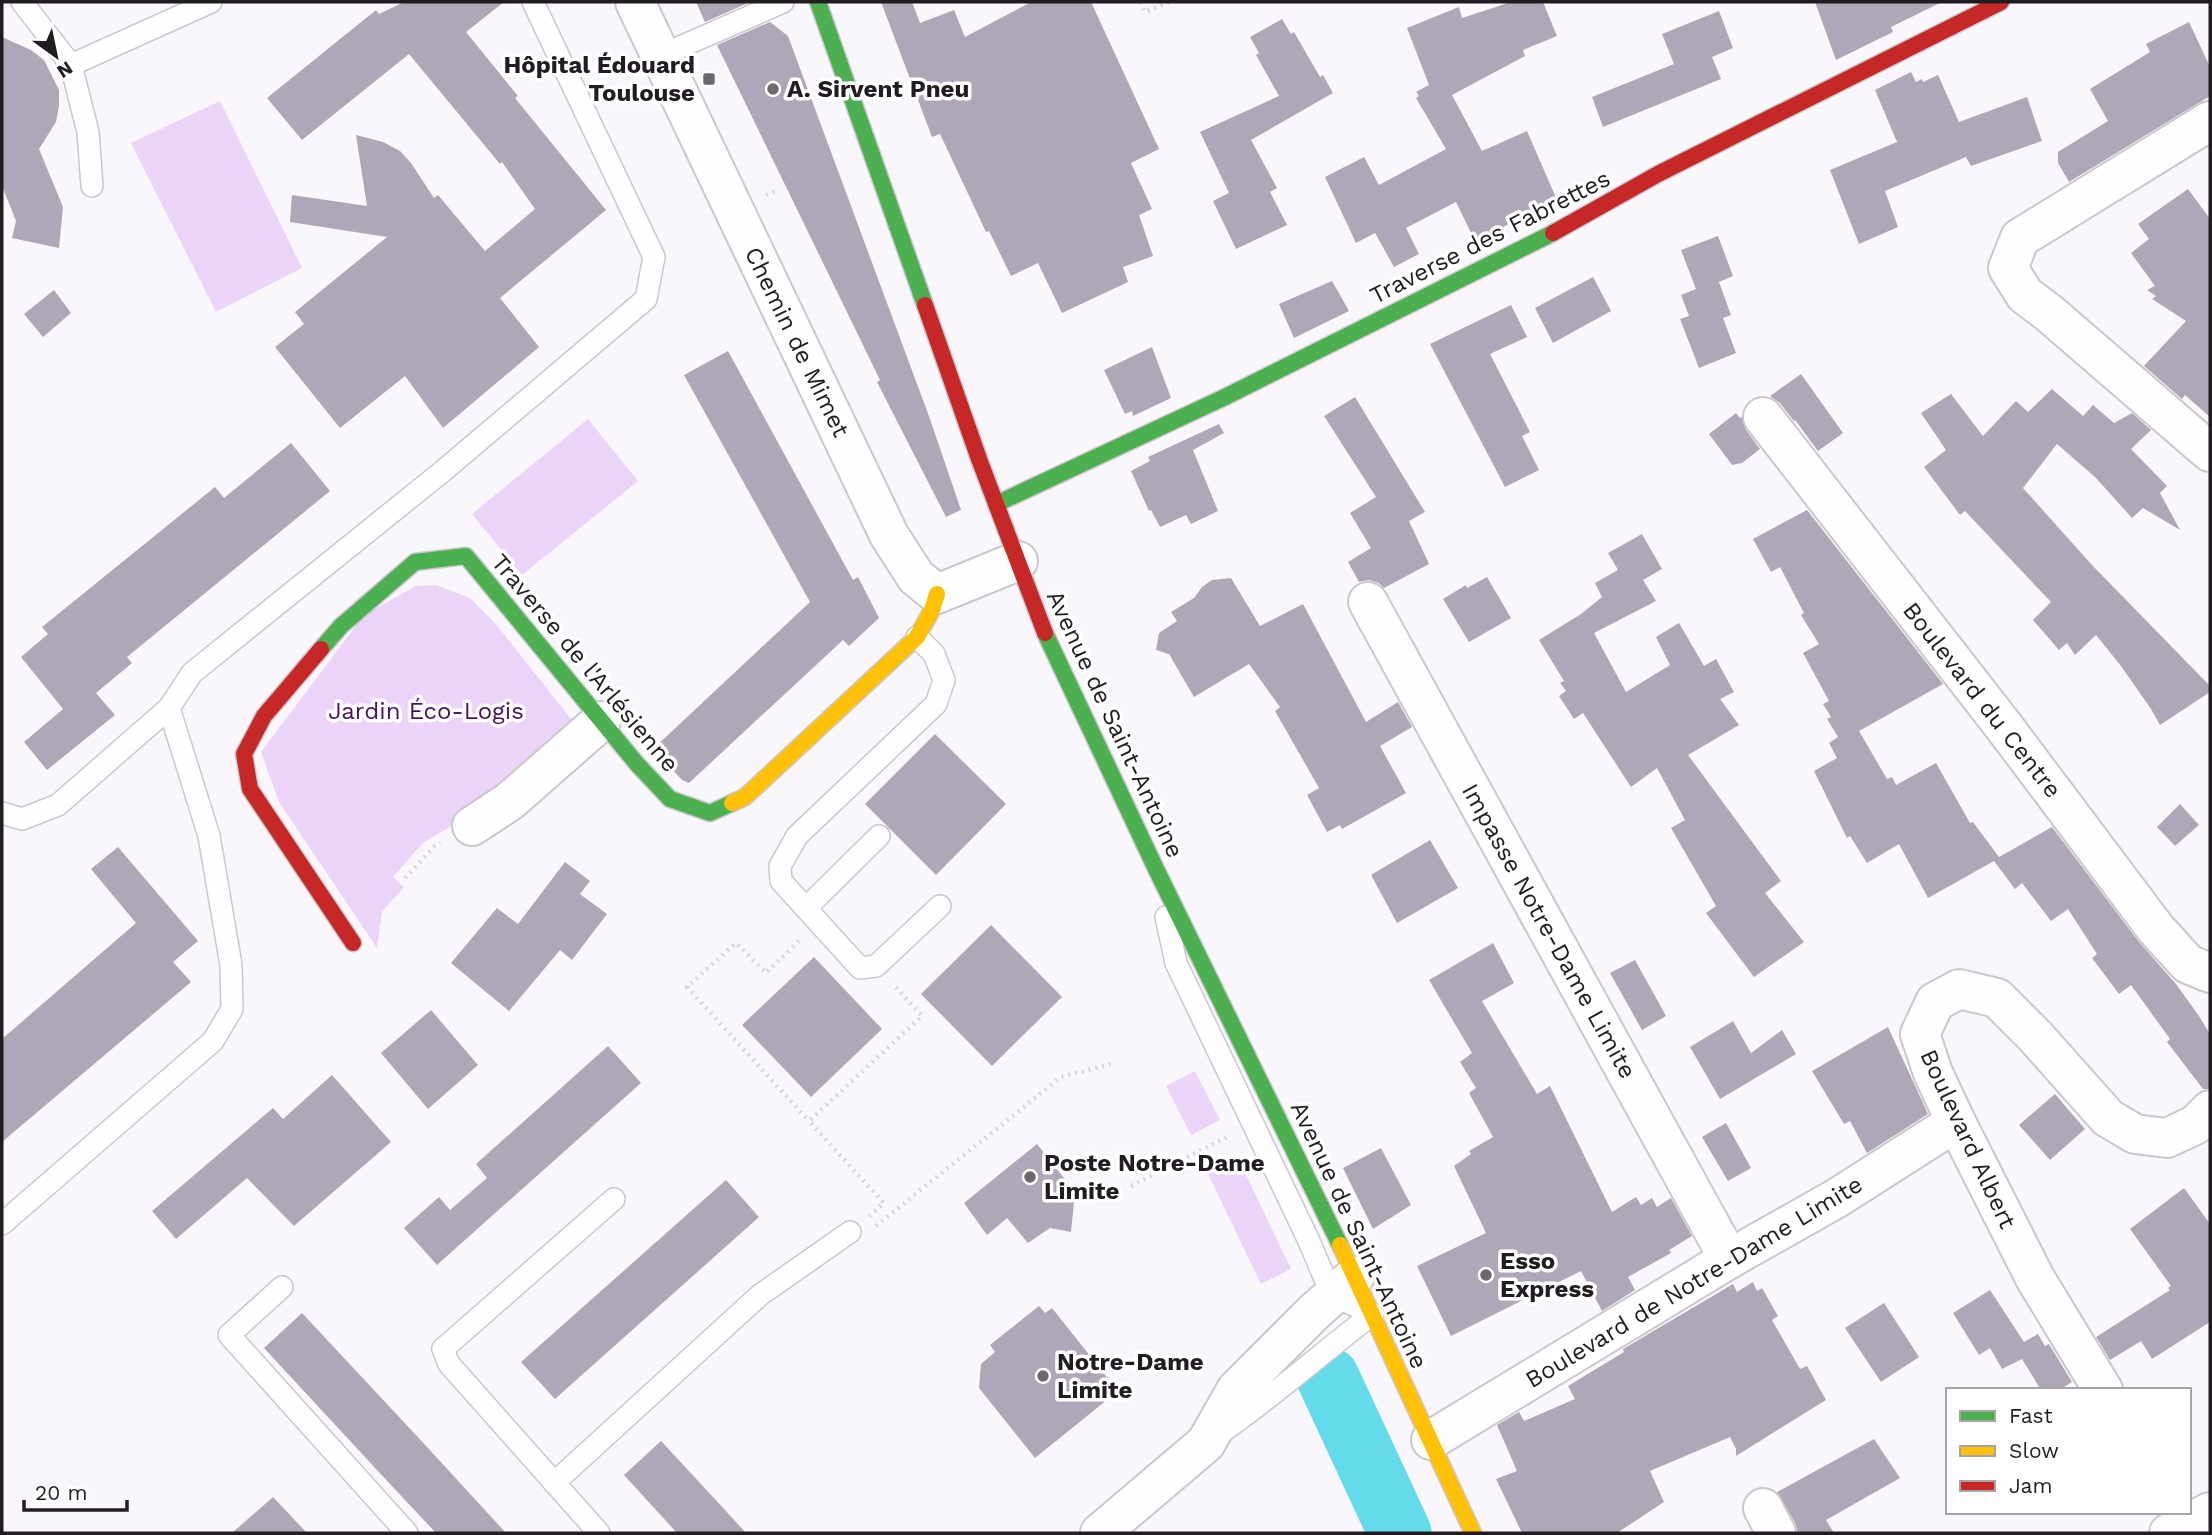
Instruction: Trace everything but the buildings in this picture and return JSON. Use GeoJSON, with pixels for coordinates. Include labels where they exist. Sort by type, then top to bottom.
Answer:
{"type":"FeatureCollection","features":[{"type":"Feature","properties":{"kind":"street","name":"Chemin de Mimet"},"geometry":{"type":"LineString","coordinates":[[635,2],[889,535],[915,577],[937,594]]}},
{"type":"Feature","properties":{"kind":"street","name":"Avenue de Saint-Antoine"},"geometry":{"type":"LineString","coordinates":[[818,2],[996,504],[1047,639],[1156,869],[1344,1285]]}},
{"type":"Feature","properties":{"kind":"street","name":"Traverse des Fabrettes"},"geometry":{"type":"LineString","coordinates":[[996,504],[1223,398],[1529,246],[1658,174],[2001,2]]}},
{"type":"Feature","properties":{"kind":"street"},"geometry":{"type":"LineString","coordinates":[[2210,121],[2020,238],[2008,268],[2025,295],[2210,452]]}},
{"type":"Feature","properties":{"kind":"street","name":"Boulevard du Centre"},"geometry":{"type":"LineString","coordinates":[[1763,417],[2005,728],[2156,929],[2188,964],[2210,973]]}},
{"type":"Feature","properties":{"kind":"street","name":"Traverse de l'Arlésienne"},"geometry":{"type":"LineString","coordinates":[[353,943],[250,789],[244,754],[264,716],[341,626],[415,562],[466,556],[601,721],[670,799],[710,813],[745,797],[917,638],[937,594]]}},
{"type":"Feature","properties":{"kind":"street"},"geometry":{"type":"LineString","coordinates":[[937,594],[1018,561]]}},
{"type":"Feature","properties":{"kind":"street","name":"Impasse Notre-Dame Limite"},"geometry":{"type":"LineString","coordinates":[[1368,603],[1730,1259]]}},
{"type":"Feature","properties":{"kind":"street"},"geometry":{"type":"LineString","coordinates":[[472,827],[510,801],[601,721]]}},
{"type":"Feature","properties":{"kind":"street","name":"Boulevard Albert"},"geometry":{"type":"LineString","coordinates":[[2102,1388],[2035,1278],[1956,1122],[1933,1073],[1920,1034],[1935,1002],[1959,989],[1997,999],[2108,1118],[2135,1134],[2167,1138],[2195,1125],[2210,1110]]}},
{"type":"Feature","properties":{"kind":"street","name":"Boulevard de Notre-Dame Limite"},"geometry":{"type":"LineString","coordinates":[[1431,1440],[1730,1259],[1837,1198],[1956,1122]]}},
{"type":"Feature","properties":{"kind":"street"},"geometry":{"type":"LineString","coordinates":[[1100,1533],[1206,1443],[1236,1390],[1344,1285]]}},
{"type":"Feature","properties":{"kind":"street","name":"Avenue de Saint-Antoine"},"geometry":{"type":"LineString","coordinates":[[1373,1314],[1473,1533]]}},
{"type":"Feature","properties":{"kind":"lane"},"geometry":{"type":"LineString","coordinates":[[22,2],[71,65],[88,132],[92,186]]}},
{"type":"Feature","properties":{"kind":"lane"},"geometry":{"type":"LineString","coordinates":[[71,65],[211,2]]}},
{"type":"Feature","properties":{"kind":"lane"},"geometry":{"type":"LineString","coordinates":[[2,813],[22,819],[58,805],[169,708],[192,673],[443,471],[646,299],[654,257],[533,2]]}},
{"type":"Feature","properties":{"kind":"lane"},"geometry":{"type":"LineString","coordinates":[[662,55],[783,2]]}},
{"type":"Feature","properties":{"kind":"lane"},"geometry":{"type":"LineString","coordinates":[[917,638],[934,654],[944,680],[936,704],[797,836],[780,866],[781,881],[860,968],[876,966],[940,906]]}},
{"type":"Feature","properties":{"kind":"lane"},"geometry":{"type":"LineString","coordinates":[[2,1224],[213,1041],[232,1009],[231,965],[209,836],[169,708]]}},
{"type":"Feature","properties":{"kind":"lane"},"geometry":{"type":"LineString","coordinates":[[813,915],[879,836]]}},
{"type":"Feature","properties":{"kind":"lane"},"geometry":{"type":"LineString","coordinates":[[1156,869],[1176,964],[1308,1239],[1344,1285],[1373,1314],[1335,1342],[1255,1410],[1206,1443]]}},
{"type":"Feature","properties":{"kind":"lane"},"geometry":{"type":"LineString","coordinates":[[599,1533],[449,1364],[443,1349],[614,1199]]}},
{"type":"Feature","properties":{"kind":"lane"},"geometry":{"type":"LineString","coordinates":[[554,1483],[760,1295],[850,1232]]}},
{"type":"Feature","properties":{"kind":"lane"},"geometry":{"type":"LineString","coordinates":[[282,1287],[229,1335],[407,1533]]}},
{"type":"Feature","properties":{"kind":"path"},"geometry":{"type":"LineString","coordinates":[[1140,2],[1145,12],[1169,2]]}},
{"type":"Feature","properties":{"kind":"path"},"geometry":{"type":"LineString","coordinates":[[405,878],[435,846],[472,827]]}},
{"type":"Feature","properties":{"kind":"path"},"geometry":{"type":"LineString","coordinates":[[813,915],[766,973],[736,943],[687,987],[884,1203],[850,1232]]}},
{"type":"Feature","properties":{"kind":"path"},"geometry":{"type":"LineString","coordinates":[[808,1121],[922,1016],[876,966]]}},
{"type":"Feature","properties":{"kind":"path"},"geometry":{"type":"LineString","coordinates":[[850,1232],[870,1231],[1060,1077],[1111,1064]]}},
{"type":"Feature","properties":{"kind":"path"},"geometry":{"type":"LineString","coordinates":[[1131,1186],[1236,1133]]}},
{"type":"Feature","properties":{"kind":"green space"},"geometry":{"type":"Polygon","coordinates":[[[220,101],[302,268],[216,312],[131,143],[220,101]]]}},
{"type":"Feature","properties":{"kind":"green space"},"geometry":{"type":"Polygon","coordinates":[[[588,419],[638,481],[522,575],[472,514],[588,419]]]}},
{"type":"Feature","properties":{"kind":"green space","name":"Jardin Éco-Logis"},"geometry":{"type":"Polygon","coordinates":[[[436,585],[470,598],[495,623],[575,724],[464,819],[424,842],[393,877],[404,887],[382,912],[377,948],[279,802],[261,752],[364,615],[416,586],[436,585]]]}},
{"type":"Feature","properties":{"kind":"green space"},"geometry":{"type":"Polygon","coordinates":[[[1195,1071],[1220,1120],[1191,1135],[1166,1086],[1195,1071]]]}},
{"type":"Feature","properties":{"kind":"green space"},"geometry":{"type":"Polygon","coordinates":[[[1238,1158],[1291,1269],[1261,1284],[1208,1174],[1238,1158]]]}},
{"type":"Feature","properties":{"kind":"waterway"},"geometry":{"type":"LineString","coordinates":[[1328,1378],[1400,1533]]}},
{"type":"Feature","properties":{"kind":"traffic: fast"},"geometry":{"type":"LineString","coordinates":[[818,2],[925,305]]}},
{"type":"Feature","properties":{"kind":"traffic: fast"},"geometry":{"type":"LineString","coordinates":[[996,504],[1223,398],[1553,233]]}},
{"type":"Feature","properties":{"kind":"traffic: fast"},"geometry":{"type":"LineString","coordinates":[[321,649],[341,626],[415,562],[466,556],[637,764],[670,799],[710,813],[732,803]]}},
{"type":"Feature","properties":{"kind":"traffic: fast"},"geometry":{"type":"LineString","coordinates":[[1045,633],[1156,869],[1340,1245]]}},
{"type":"Feature","properties":{"kind":"traffic: slow"},"geometry":{"type":"LineString","coordinates":[[732,803],[745,797],[917,637],[932,610],[937,594]]}},
{"type":"Feature","properties":{"kind":"traffic: slow"},"geometry":{"type":"LineString","coordinates":[[1340,1245],[1473,1533]]}},
{"type":"Feature","properties":{"kind":"traffic: jam"},"geometry":{"type":"LineString","coordinates":[[1553,233],[1658,174],[2001,2]]}},
{"type":"Feature","properties":{"kind":"traffic: jam"},"geometry":{"type":"LineString","coordinates":[[925,305],[979,459],[1045,633]]}},
{"type":"Feature","properties":{"kind":"traffic: jam"},"geometry":{"type":"LineString","coordinates":[[321,649],[264,716],[244,754],[250,789],[353,943]]}},
{"type":"Feature","properties":{"kind":"place","name":"Hôpital Édouard Toulouse"},"geometry":{"type":"Point","coordinates":[709,79]}},
{"type":"Feature","properties":{"kind":"place","name":"A. Sirvent Pneu"},"geometry":{"type":"Point","coordinates":[773,89]}},
{"type":"Feature","properties":{"kind":"place","name":"Poste Notre-Dame Limite"},"geometry":{"type":"Point","coordinates":[1030,1177]}},
{"type":"Feature","properties":{"kind":"place","name":"Esso Express"},"geometry":{"type":"Point","coordinates":[1486,1275]}},
{"type":"Feature","properties":{"kind":"place","name":"Notre-Dame Limite"},"geometry":{"type":"Point","coordinates":[1043,1376]}}]}
